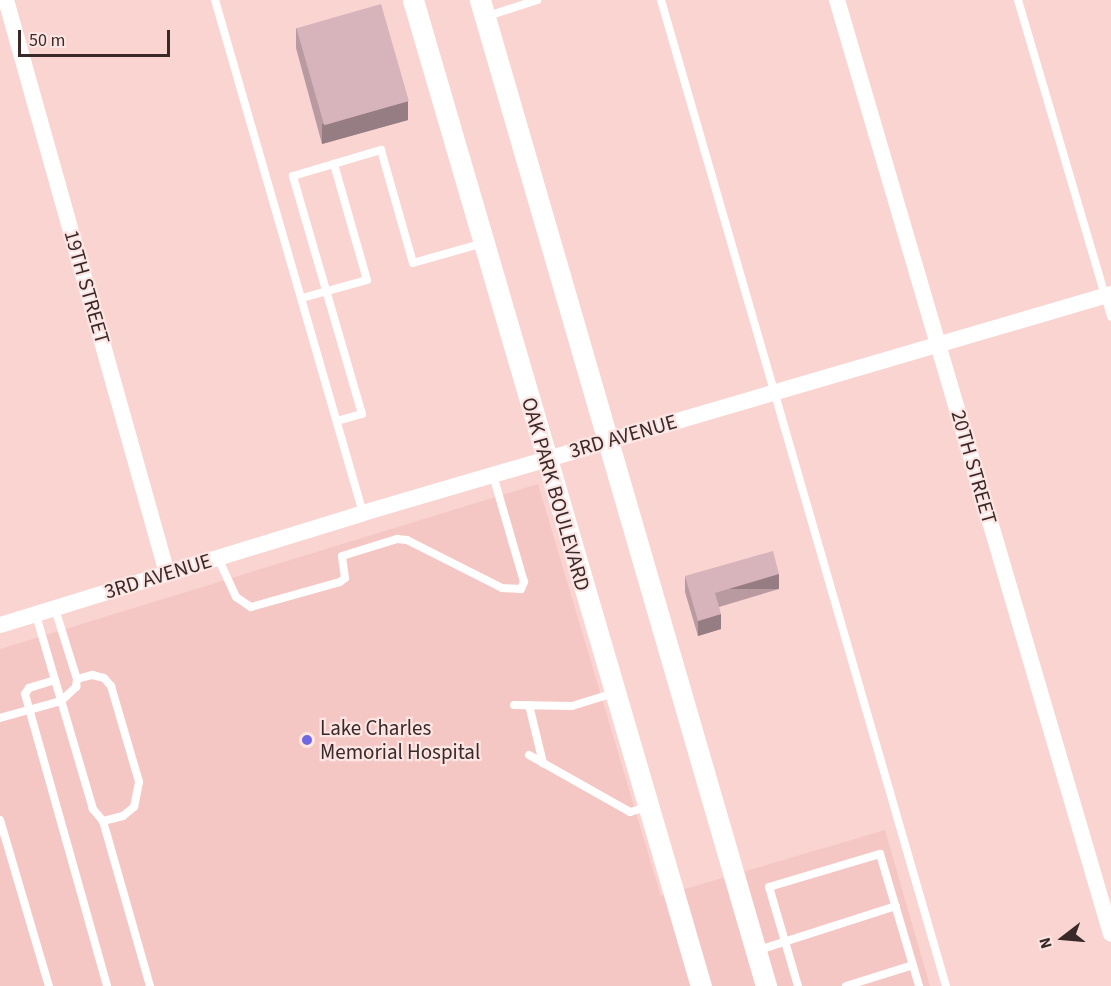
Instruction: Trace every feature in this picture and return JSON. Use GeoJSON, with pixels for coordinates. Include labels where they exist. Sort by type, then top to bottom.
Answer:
{"type":"FeatureCollection","features":[{"type":"Feature","properties":{"kind":"street","name":"19TH STREET"},"geometry":{"type":"LineString","coordinates":[[6,0],[167,573]]}},
{"type":"Feature","properties":{"kind":"street","name":"OAK PARK BOULEVARD"},"geometry":{"type":"LineString","coordinates":[[413,0],[545,459],[701,986]]}},
{"type":"Feature","properties":{"kind":"street","name":"20TH STREET"},"geometry":{"type":"LineString","coordinates":[[837,0],[1111,934]]}},
{"type":"Feature","properties":{"kind":"street"},"geometry":{"type":"LineString","coordinates":[[482,9],[766,986]]}},
{"type":"Feature","properties":{"kind":"street","name":"3RD AVENUE"},"geometry":{"type":"LineString","coordinates":[[0,625],[363,513],[937,343],[1108,295]]}},
{"type":"Feature","properties":{"kind":"lane"},"geometry":{"type":"LineString","coordinates":[[215,0],[363,513]]}},
{"type":"Feature","properties":{"kind":"lane"},"geometry":{"type":"LineString","coordinates":[[482,9],[537,0]]}},
{"type":"Feature","properties":{"kind":"lane"},"geometry":{"type":"LineString","coordinates":[[660,0],[946,986]]}},
{"type":"Feature","properties":{"kind":"lane"},"geometry":{"type":"LineString","coordinates":[[1018,0],[1108,295],[1111,317]]}},
{"type":"Feature","properties":{"kind":"lane"},"geometry":{"type":"LineString","coordinates":[[337,421],[362,414],[293,176],[381,150],[413,262],[483,243]]}},
{"type":"Feature","properties":{"kind":"lane"},"geometry":{"type":"LineString","coordinates":[[302,298],[367,280],[334,164]]}},
{"type":"Feature","properties":{"kind":"lane"},"geometry":{"type":"LineString","coordinates":[[218,558],[236,597],[251,607],[340,582],[345,578],[342,556],[397,539],[407,540],[502,588],[521,589],[524,582],[493,475]]}},
{"type":"Feature","properties":{"kind":"lane"},"geometry":{"type":"LineString","coordinates":[[0,718],[61,701],[76,687],[77,679],[55,609]]}},
{"type":"Feature","properties":{"kind":"lane"},"geometry":{"type":"LineString","coordinates":[[36,615],[93,809],[103,821],[150,986]]}},
{"type":"Feature","properties":{"kind":"lane"},"geometry":{"type":"LineString","coordinates":[[77,679],[92,675],[104,678],[111,686],[139,782],[134,807],[123,816],[103,821]]}},
{"type":"Feature","properties":{"kind":"lane"},"geometry":{"type":"LineString","coordinates":[[55,680],[29,688],[25,694],[107,986]]}},
{"type":"Feature","properties":{"kind":"lane"},"geometry":{"type":"LineString","coordinates":[[514,705],[572,706],[614,693]]}},
{"type":"Feature","properties":{"kind":"lane"},"geometry":{"type":"LineString","coordinates":[[529,705],[543,763]]}},
{"type":"Feature","properties":{"kind":"lane"},"geometry":{"type":"LineString","coordinates":[[529,755],[630,812],[648,807]]}},
{"type":"Feature","properties":{"kind":"lane"},"geometry":{"type":"LineString","coordinates":[[0,820],[49,986]]}},
{"type":"Feature","properties":{"kind":"lane"},"geometry":{"type":"LineString","coordinates":[[798,986],[769,887],[880,854],[919,986]]}},
{"type":"Feature","properties":{"kind":"lane"},"geometry":{"type":"LineString","coordinates":[[756,951],[896,906]]}},
{"type":"Feature","properties":{"kind":"lane"},"geometry":{"type":"LineString","coordinates":[[846,986],[913,965]]}},
{"type":"Feature","properties":{"kind":"shaded area","name":"Lake Charles Memorial Hospital"},"geometry":{"type":"Polygon","coordinates":[[[538,484],[661,896],[885,830],[930,986],[0,986],[0,649],[538,484]]]}},
{"type":"Feature","properties":{"kind":"building"},"geometry":{"type":"Polygon","coordinates":[[[381,4],[409,101],[324,125],[296,28],[381,4]]]}},
{"type":"Feature","properties":{"kind":"building"},"geometry":{"type":"Polygon","coordinates":[[[773,551],[779,574],[715,593],[721,614],[698,621],[685,576],[773,551]]]}},
{"type":"Feature","properties":{"kind":"place","name":"Lake Charles Memorial Hospital"},"geometry":{"type":"Point","coordinates":[307,740]}}]}
